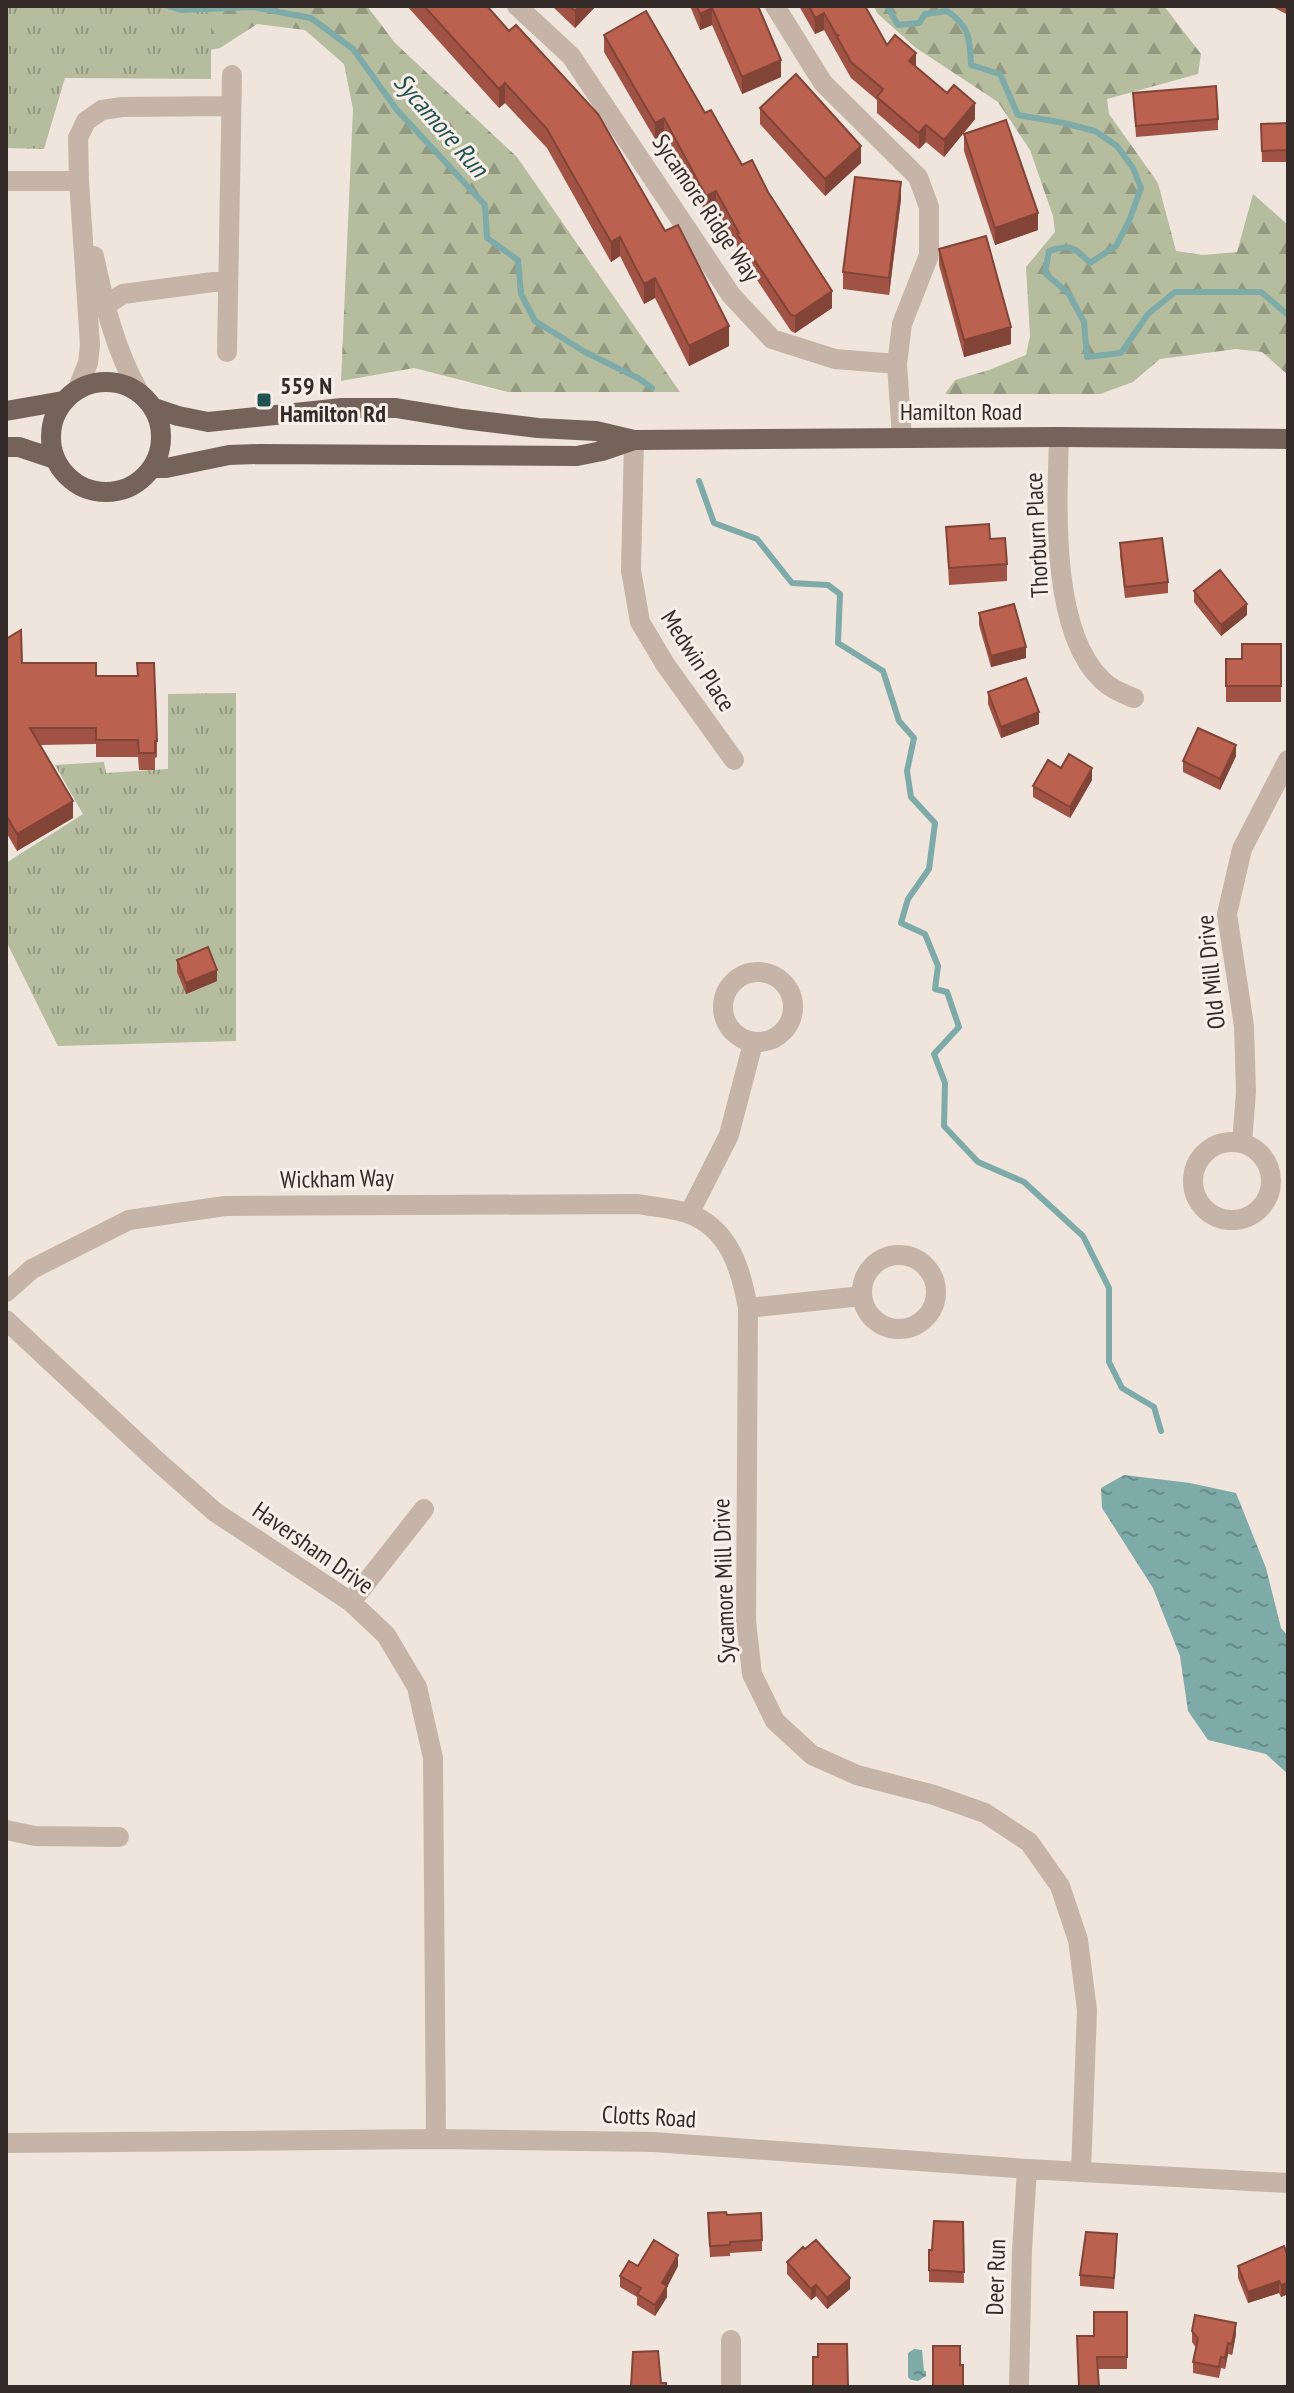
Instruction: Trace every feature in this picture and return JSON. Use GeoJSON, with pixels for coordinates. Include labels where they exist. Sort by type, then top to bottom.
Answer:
{"type":"FeatureCollection","features":[{"type":"Feature","properties":{"kind":"main road"},"geometry":{"type":"LineString","coordinates":[[6,411],[71,395],[93,382],[125,384],[139,392],[154,408],[160,422],[162,438],[159,454],[146,476],[133,486],[102,492],[87,489],[62,471],[51,444],[51,428],[55,414],[71,395]]}},
{"type":"Feature","properties":{"kind":"main road","name":"Hamilton Road"},"geometry":{"type":"LineString","coordinates":[[154,408],[208,422],[342,408],[396,408],[538,428],[596,431],[634,440],[1288,439]]}},
{"type":"Feature","properties":{"kind":"main road","name":"Hamilton Road"},"geometry":{"type":"LineString","coordinates":[[152,468],[229,455],[259,454],[577,456],[634,440]]}},
{"type":"Feature","properties":{"kind":"main road"},"geometry":{"type":"LineString","coordinates":[[6,447],[19,447],[55,459]]}},
{"type":"Feature","properties":{"kind":"street","name":"Sycamore Ridge Way"},"geometry":{"type":"LineString","coordinates":[[517,6],[571,56],[731,295],[772,339],[835,359],[897,364]]}},
{"type":"Feature","properties":{"kind":"street"},"geometry":{"type":"LineString","coordinates":[[775,6],[823,83],[918,177],[929,207],[929,255],[902,324],[897,364],[902,438]]}},
{"type":"Feature","properties":{"kind":"street"},"geometry":{"type":"LineString","coordinates":[[227,352],[232,75]]}},
{"type":"Feature","properties":{"kind":"street"},"geometry":{"type":"LineString","coordinates":[[71,395],[88,363],[90,345],[78,138],[86,121],[102,110],[122,107],[231,106]]}},
{"type":"Feature","properties":{"kind":"street"},"geometry":{"type":"LineString","coordinates":[[6,181],[79,181]]}},
{"type":"Feature","properties":{"kind":"street"},"geometry":{"type":"LineString","coordinates":[[79,181],[106,305],[125,366],[139,392]]}},
{"type":"Feature","properties":{"kind":"street"},"geometry":{"type":"LineString","coordinates":[[106,305],[123,294],[228,280]]}},
{"type":"Feature","properties":{"kind":"street","name":"Thorburn Place"},"geometry":{"type":"LineString","coordinates":[[1059,437],[1060,543],[1063,590],[1069,617],[1091,667],[1101,680],[1134,698]]}},
{"type":"Feature","properties":{"kind":"street","name":"Medwin Place"},"geometry":{"type":"LineString","coordinates":[[634,440],[631,570],[640,622],[665,664],[734,760]]}},
{"type":"Feature","properties":{"kind":"street","name":"Old Mill Drive"},"geometry":{"type":"LineString","coordinates":[[1242,1143],[1246,1092],[1244,1026],[1227,914],[1242,849],[1288,760]]}},
{"type":"Feature","properties":{"kind":"street"},"geometry":{"type":"LineString","coordinates":[[689,1214],[729,1135],[753,1043]]}},
{"type":"Feature","properties":{"kind":"street","name":"Wickham Way"},"geometry":{"type":"LineString","coordinates":[[6,1292],[32,1269],[129,1220],[225,1206],[638,1204],[689,1214]]}},
{"type":"Feature","properties":{"kind":"street","name":"Sycamore Mill Drive"},"geometry":{"type":"LineString","coordinates":[[689,1214],[708,1224],[735,1256],[748,1308],[746,1621],[752,1674],[775,1721],[812,1755],[857,1775],[934,1795],[985,1813],[1029,1842],[1060,1886],[1078,1940],[1087,2010],[1081,2172]]}},
{"type":"Feature","properties":{"kind":"street"},"geometry":{"type":"LineString","coordinates":[[748,1308],[862,1296]]}},
{"type":"Feature","properties":{"kind":"street","name":"Haversham Drive"},"geometry":{"type":"LineString","coordinates":[[6,1320],[215,1512],[351,1602],[386,1635],[417,1687],[433,1758],[436,2139]]}},
{"type":"Feature","properties":{"kind":"street"},"geometry":{"type":"LineString","coordinates":[[351,1602],[424,1509]]}},
{"type":"Feature","properties":{"kind":"street"},"geometry":{"type":"LineString","coordinates":[[6,1830],[35,1836],[119,1837]]}},
{"type":"Feature","properties":{"kind":"street","name":"Clotts Road"},"geometry":{"type":"LineString","coordinates":[[6,2143],[436,2139],[654,2142],[1027,2169],[1288,2183]]}},
{"type":"Feature","properties":{"kind":"street","name":"Deer Run"},"geometry":{"type":"LineString","coordinates":[[1019,2387],[1027,2169]]}},
{"type":"Feature","properties":{"kind":"street"},"geometry":{"type":"LineString","coordinates":[[731,2340],[731,2387]]}},
{"type":"Feature","properties":{"kind":"green space"},"geometry":{"type":"Polygon","coordinates":[[[6,6],[211,6],[211,79],[65,78],[44,149],[6,148],[6,6]]]}},
{"type":"Feature","properties":{"kind":"green space"},"geometry":{"type":"Polygon","coordinates":[[[29,6],[367,6],[395,43],[517,157],[680,392],[508,392],[414,368],[341,381],[353,109],[344,64],[305,30],[257,24],[220,48],[110,69],[29,6]]]}},
{"type":"Feature","properties":{"kind":"green space"},"geometry":{"type":"Polygon","coordinates":[[[874,6],[1164,6],[1201,54],[1198,74],[1107,99],[1109,114],[1158,183],[1176,251],[1203,255],[1237,252],[1253,194],[1288,225],[1288,375],[1262,352],[1236,349],[1160,359],[1133,382],[1100,394],[945,394],[955,380],[1026,355],[1030,336],[1026,267],[1055,232],[1053,216],[1030,150],[998,102],[916,48],[877,13],[874,6]]]}},
{"type":"Feature","properties":{"kind":"green space"},"geometry":{"type":"Polygon","coordinates":[[[236,693],[236,1041],[58,1046],[6,941],[6,863],[83,814],[55,765],[104,762],[106,773],[168,769],[168,694],[236,693]]]}},
{"type":"Feature","properties":{"kind":"water"},"geometry":{"type":"Polygon","coordinates":[[[1124,1475],[1190,1483],[1236,1493],[1266,1568],[1281,1628],[1288,1636],[1288,1774],[1266,1754],[1208,1740],[1188,1711],[1180,1656],[1153,1588],[1102,1508],[1101,1488],[1124,1475]]]}},
{"type":"Feature","properties":{"kind":"water"},"geometry":{"type":"Polygon","coordinates":[[[914,2349],[922,2350],[926,2371],[926,2376],[918,2381],[908,2377],[908,2353],[914,2349]]]}},
{"type":"Feature","properties":{"kind":"building"},"geometry":{"type":"Polygon","coordinates":[[[424,6],[487,6],[509,31],[516,25],[598,114],[665,231],[678,225],[729,326],[689,346],[655,278],[644,284],[620,237],[611,242],[547,129],[505,83],[499,89],[424,6]]]}},
{"type":"Feature","properties":{"kind":"building"},"geometry":{"type":"Polygon","coordinates":[[[697,6],[758,6],[781,60],[742,77],[712,8],[700,14],[697,6]]]}},
{"type":"Feature","properties":{"kind":"building"},"geometry":{"type":"Polygon","coordinates":[[[809,6],[865,6],[887,45],[895,35],[916,53],[909,61],[947,93],[954,85],[975,103],[944,140],[926,125],[919,133],[877,97],[883,89],[851,62],[837,37],[839,35],[824,13],[815,18],[809,6]]]}},
{"type":"Feature","properties":{"kind":"building"},"geometry":{"type":"Polygon","coordinates":[[[646,11],[705,113],[711,110],[742,165],[752,160],[768,192],[832,291],[795,316],[791,315],[737,234],[716,191],[706,196],[664,118],[655,123],[604,35],[646,11]]]}},
{"type":"Feature","properties":{"kind":"building"},"geometry":{"type":"Polygon","coordinates":[[[796,74],[861,146],[825,179],[760,108],[796,74]]]}},
{"type":"Feature","properties":{"kind":"building"},"geometry":{"type":"Polygon","coordinates":[[[1216,86],[1218,119],[1136,126],[1133,93],[1216,86]]]}},
{"type":"Feature","properties":{"kind":"building"},"geometry":{"type":"Polygon","coordinates":[[[1006,120],[1038,213],[995,228],[964,134],[1006,120]]]}},
{"type":"Feature","properties":{"kind":"building"},"geometry":{"type":"Polygon","coordinates":[[[1288,123],[1288,150],[1262,151],[1261,124],[1288,123]]]}},
{"type":"Feature","properties":{"kind":"building"},"geometry":{"type":"Polygon","coordinates":[[[855,177],[901,182],[889,278],[843,272],[855,177]]]}},
{"type":"Feature","properties":{"kind":"building"},"geometry":{"type":"Polygon","coordinates":[[[986,236],[1011,327],[964,340],[939,249],[986,236]]]}},
{"type":"Feature","properties":{"kind":"building"},"geometry":{"type":"Polygon","coordinates":[[[989,524],[990,539],[1005,538],[1007,564],[949,568],[946,527],[989,524]]]}},
{"type":"Feature","properties":{"kind":"building"},"geometry":{"type":"Polygon","coordinates":[[[1162,538],[1168,582],[1125,587],[1120,543],[1162,538]]]}},
{"type":"Feature","properties":{"kind":"building"},"geometry":{"type":"Polygon","coordinates":[[[1220,570],[1247,604],[1221,625],[1194,591],[1220,570]]]}},
{"type":"Feature","properties":{"kind":"building"},"geometry":{"type":"Polygon","coordinates":[[[1014,604],[1026,647],[991,656],[979,613],[1014,604]]]}},
{"type":"Feature","properties":{"kind":"building"},"geometry":{"type":"Polygon","coordinates":[[[21,630],[22,663],[96,663],[96,676],[138,676],[137,663],[154,663],[157,741],[155,753],[139,753],[138,740],[96,740],[96,728],[30,728],[73,801],[17,834],[6,815],[6,639],[21,630]]]}},
{"type":"Feature","properties":{"kind":"building"},"geometry":{"type":"Polygon","coordinates":[[[1242,644],[1281,644],[1281,686],[1226,686],[1226,659],[1242,659],[1242,644]]]}},
{"type":"Feature","properties":{"kind":"building"},"geometry":{"type":"Polygon","coordinates":[[[1026,678],[1039,712],[1001,727],[988,692],[1026,678]]]}},
{"type":"Feature","properties":{"kind":"building"},"geometry":{"type":"Polygon","coordinates":[[[1198,728],[1236,745],[1220,779],[1183,761],[1198,728]]]}},
{"type":"Feature","properties":{"kind":"building"},"geometry":{"type":"Polygon","coordinates":[[[1069,754],[1092,768],[1070,807],[1033,786],[1048,760],[1061,768],[1069,754]]]}},
{"type":"Feature","properties":{"kind":"building"},"geometry":{"type":"Polygon","coordinates":[[[208,947],[217,970],[186,983],[177,960],[208,947]]]}},
{"type":"Feature","properties":{"kind":"building"},"geometry":{"type":"Polygon","coordinates":[[[726,2212],[727,2215],[761,2213],[762,2240],[710,2246],[708,2213],[726,2212]]]}},
{"type":"Feature","properties":{"kind":"building"},"geometry":{"type":"Polygon","coordinates":[[[934,2221],[963,2222],[964,2272],[929,2270],[934,2221]]]}},
{"type":"Feature","properties":{"kind":"building"},"geometry":{"type":"Polygon","coordinates":[[[1086,2232],[1117,2234],[1114,2278],[1080,2275],[1086,2232]]]}},
{"type":"Feature","properties":{"kind":"building"},"geometry":{"type":"Polygon","coordinates":[[[654,2240],[678,2255],[662,2283],[667,2286],[655,2305],[637,2294],[641,2288],[620,2276],[629,2261],[638,2266],[654,2240]]]}},
{"type":"Feature","properties":{"kind":"building"},"geometry":{"type":"Polygon","coordinates":[[[816,2240],[850,2278],[827,2298],[816,2285],[811,2289],[787,2262],[816,2240]]]}},
{"type":"Feature","properties":{"kind":"building"},"geometry":{"type":"Polygon","coordinates":[[[1284,2246],[1288,2257],[1288,2283],[1281,2285],[1279,2281],[1248,2292],[1238,2266],[1284,2246]]]}},
{"type":"Feature","properties":{"kind":"building"},"geometry":{"type":"Polygon","coordinates":[[[1094,2312],[1127,2312],[1127,2357],[1097,2357],[1099,2387],[1079,2387],[1077,2336],[1094,2336],[1094,2312]]]}},
{"type":"Feature","properties":{"kind":"building"},"geometry":{"type":"Polygon","coordinates":[[[1195,2315],[1236,2323],[1232,2344],[1228,2343],[1225,2358],[1221,2357],[1219,2367],[1193,2362],[1198,2339],[1192,2331],[1195,2315]]]}},
{"type":"Feature","properties":{"kind":"building"},"geometry":{"type":"Polygon","coordinates":[[[818,2344],[847,2344],[848,2387],[813,2387],[813,2357],[818,2357],[818,2344]]]}},
{"type":"Feature","properties":{"kind":"building"},"geometry":{"type":"Polygon","coordinates":[[[933,2346],[960,2346],[963,2387],[933,2387],[933,2346]]]}},
{"type":"Feature","properties":{"kind":"building"},"geometry":{"type":"Polygon","coordinates":[[[658,2351],[661,2383],[666,2383],[666,2387],[631,2387],[633,2352],[658,2351]]]}},
{"type":"Feature","properties":{"kind":"waterway","name":"Sycamore Run"},"geometry":{"type":"LineString","coordinates":[[168,6],[181,10],[253,7],[311,18],[353,49],[397,110],[485,205],[487,238],[518,260],[521,294],[535,321],[652,388]]}},
{"type":"Feature","properties":{"kind":"waterway"},"geometry":{"type":"LineString","coordinates":[[887,6],[898,25],[919,23],[925,14],[947,11],[960,22],[967,34],[971,65],[1000,74],[1018,115],[1095,131],[1117,146],[1133,168],[1141,188],[1116,246],[1090,263],[1072,248],[1049,251],[1045,273],[1069,294],[1084,322],[1087,357],[1121,353],[1148,314],[1175,292],[1261,292],[1288,315]]}},
{"type":"Feature","properties":{"kind":"waterway"},"geometry":{"type":"LineString","coordinates":[[699,481],[714,523],[757,539],[792,583],[828,585],[840,594],[838,643],[883,671],[899,721],[914,738],[907,771],[911,797],[935,823],[929,869],[908,899],[901,923],[925,934],[938,966],[935,989],[947,992],[959,1027],[934,1054],[945,1083],[944,1126],[978,1162],[1024,1182],[1083,1236],[1109,1288],[1109,1362],[1122,1388],[1154,1407],[1161,1431]]}},
{"type":"Feature","properties":{"kind":"place","name":"559 N Hamilton Rd"},"geometry":{"type":"Point","coordinates":[264,400]}}]}
